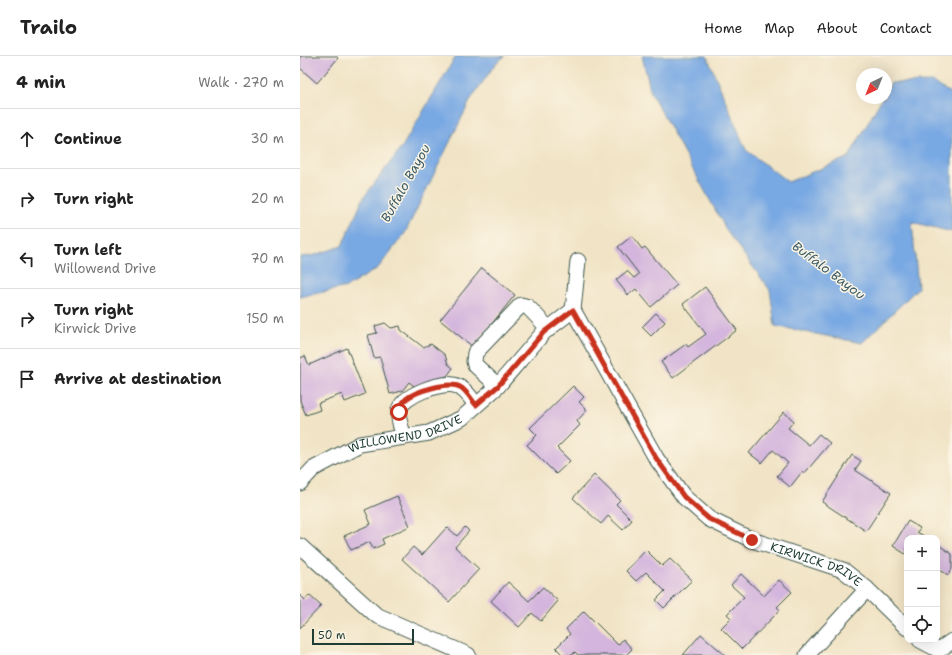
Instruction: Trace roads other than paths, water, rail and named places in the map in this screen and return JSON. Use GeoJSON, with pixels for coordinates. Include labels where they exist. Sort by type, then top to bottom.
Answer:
{"type":"FeatureCollection","features":[{"type":"Feature","properties":{"kind":"street"},"geometry":{"type":"LineString","coordinates":[[573,310],[578,261]]}},
{"type":"Feature","properties":{"kind":"street"},"geometry":{"type":"LineString","coordinates":[[498,386],[475,365],[475,353],[521,306],[528,307],[549,329]]}},
{"type":"Feature","properties":{"kind":"street","name":"WILLOWEND DRIVE"},"geometry":{"type":"LineString","coordinates":[[300,483],[313,469],[360,444],[429,433],[462,418],[498,386],[549,329],[573,310]]}},
{"type":"Feature","properties":{"kind":"street","name":"KIRWICK DRIVE"},"geometry":{"type":"LineString","coordinates":[[573,310],[656,458],[684,497],[709,519],[752,540],[843,570],[867,589],[904,625]]}},
{"type":"Feature","properties":{"kind":"street"},"geometry":{"type":"LineString","coordinates":[[404,437],[399,412],[401,404],[407,398],[417,393],[445,385],[454,385],[461,387],[476,405]]}},
{"type":"Feature","properties":{"kind":"street"},"geometry":{"type":"LineString","coordinates":[[300,546],[376,615],[468,655]]}},
{"type":"Feature","properties":{"kind":"street"},"geometry":{"type":"LineString","coordinates":[[807,655],[867,589]]}},
{"type":"Feature","properties":{"kind":"street"},"geometry":{"type":"LineString","coordinates":[[926,643],[939,650],[952,641]]}},
{"type":"Feature","properties":{"kind":"water","name":"Buffalo Bayou"},"geometry":{"type":"Polygon","coordinates":[[[456,56],[505,56],[496,63],[471,99],[405,233],[378,268],[347,287],[300,297],[300,257],[312,256],[342,246],[364,197],[402,147],[456,56]]]}},
{"type":"Feature","properties":{"kind":"water","name":"Buffalo Bayou"},"geometry":{"type":"Polygon","coordinates":[[[642,56],[707,56],[746,150],[788,182],[849,157],[879,104],[892,104],[892,83],[932,82],[952,94],[952,232],[912,222],[918,288],[862,343],[775,326],[770,290],[728,233],[651,93],[642,56]]]}}]}
